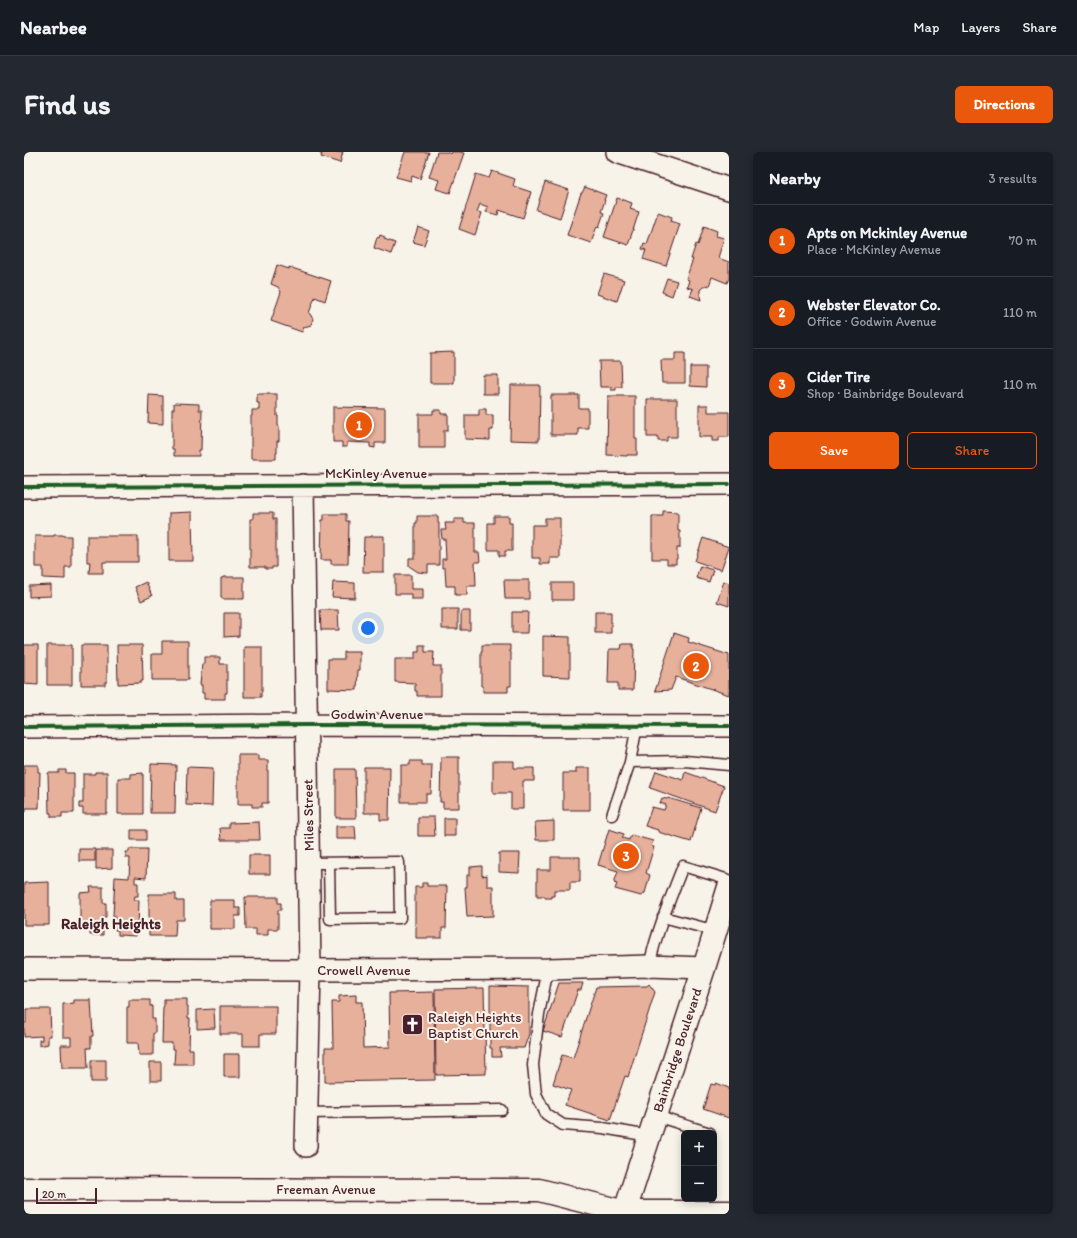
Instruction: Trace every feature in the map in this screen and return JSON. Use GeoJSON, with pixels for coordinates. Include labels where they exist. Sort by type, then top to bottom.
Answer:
{"type":"FeatureCollection","features":[{"type":"Feature","properties":{"kind":"main road","name":"Bainbridge Boulevard"},"geometry":{"type":"LineString","coordinates":[[619,1213],[656,1116],[729,887]]}},
{"type":"Feature","properties":{"kind":"main road","name":"Freeman Avenue"},"geometry":{"type":"LineString","coordinates":[[24,1189],[539,1190],[619,1213],[729,1212]]}},
{"type":"Feature","properties":{"kind":"street"},"geometry":{"type":"LineString","coordinates":[[617,152],[729,189]]}},
{"type":"Feature","properties":{"kind":"street","name":"McKinley Avenue"},"geometry":{"type":"LineString","coordinates":[[24,487],[729,484]]}},
{"type":"Feature","properties":{"kind":"street","name":"Miles Street"},"geometry":{"type":"LineString","coordinates":[[303,485],[307,725],[319,863],[310,970],[306,1146]]}},
{"type":"Feature","properties":{"kind":"street","name":"Godwin Avenue"},"geometry":{"type":"LineString","coordinates":[[24,727],[307,725],[729,726]]}},
{"type":"Feature","properties":{"kind":"street","name":"Crowell Avenue"},"geometry":{"type":"LineString","coordinates":[[24,969],[548,969],[649,966],[704,968]]}},
{"type":"Feature","properties":{"kind":"lane"},"geometry":{"type":"LineString","coordinates":[[612,815],[630,762],[637,726]]}},
{"type":"Feature","properties":{"kind":"lane"},"geometry":{"type":"LineString","coordinates":[[630,762],[684,761],[726,764]]}},
{"type":"Feature","properties":{"kind":"lane"},"geometry":{"type":"LineString","coordinates":[[399,862],[400,918],[330,919],[319,863],[399,862]]}},
{"type":"Feature","properties":{"kind":"lane"},"geometry":{"type":"LineString","coordinates":[[649,966],[663,917],[683,866],[729,880]]}},
{"type":"Feature","properties":{"kind":"lane"},"geometry":{"type":"LineString","coordinates":[[663,917],[716,931]]}},
{"type":"Feature","properties":{"kind":"lane"},"geometry":{"type":"LineString","coordinates":[[548,969],[539,1014],[533,1065],[536,1094],[546,1114],[563,1125],[603,1128],[649,1136]]}},
{"type":"Feature","properties":{"kind":"lane"},"geometry":{"type":"LineString","coordinates":[[307,1113],[502,1110]]}},
{"type":"Feature","properties":{"kind":"lane"},"geometry":{"type":"LineString","coordinates":[[656,1116],[700,1130]]}},
{"type":"Feature","properties":{"kind":"building"},"geometry":{"type":"Polygon","coordinates":[[[320,152],[343,152],[340,163],[321,157],[322,154],[320,154],[320,152]]]}},
{"type":"Feature","properties":{"kind":"building"},"geometry":{"type":"Polygon","coordinates":[[[405,152],[429,152],[420,179],[412,176],[411,181],[396,177],[405,152]]]}},
{"type":"Feature","properties":{"kind":"building"},"geometry":{"type":"Polygon","coordinates":[[[437,152],[446,152],[451,154],[451,152],[464,153],[450,193],[436,189],[439,180],[429,177],[437,152]]]}},
{"type":"Feature","properties":{"kind":"building"},"geometry":{"type":"Polygon","coordinates":[[[492,171],[515,179],[513,186],[531,192],[523,218],[499,210],[498,215],[486,212],[488,207],[480,204],[477,212],[482,213],[475,235],[459,229],[476,174],[489,178],[492,171]]]}},
{"type":"Feature","properties":{"kind":"building"},"geometry":{"type":"Polygon","coordinates":[[[545,182],[569,190],[560,218],[536,210],[545,182]]]}},
{"type":"Feature","properties":{"kind":"building"},"geometry":{"type":"Polygon","coordinates":[[[585,187],[606,195],[601,212],[604,213],[599,227],[597,226],[591,243],[567,235],[581,193],[585,187]]]}},
{"type":"Feature","properties":{"kind":"building"},"geometry":{"type":"Polygon","coordinates":[[[617,198],[632,203],[630,209],[639,212],[628,245],[604,237],[617,198]]]}},
{"type":"Feature","properties":{"kind":"building"},"geometry":{"type":"Polygon","coordinates":[[[658,212],[672,217],[671,221],[680,224],[666,266],[643,259],[646,250],[642,249],[644,243],[647,244],[658,212]]]}},
{"type":"Feature","properties":{"kind":"building"},"geometry":{"type":"Polygon","coordinates":[[[704,226],[717,231],[716,236],[724,238],[718,258],[729,262],[729,278],[727,283],[712,277],[709,286],[707,285],[700,290],[701,300],[690,296],[693,289],[687,287],[689,280],[686,279],[693,259],[691,259],[696,244],[698,245],[704,226]]]}},
{"type":"Feature","properties":{"kind":"building"},"geometry":{"type":"Polygon","coordinates":[[[418,227],[429,231],[424,245],[413,242],[418,227]]]}},
{"type":"Feature","properties":{"kind":"building"},"geometry":{"type":"Polygon","coordinates":[[[380,235],[385,237],[384,239],[395,243],[391,254],[374,248],[377,237],[379,238],[380,235]]]}},
{"type":"Feature","properties":{"kind":"building"},"geometry":{"type":"Polygon","coordinates":[[[277,265],[289,269],[289,267],[331,281],[325,301],[315,297],[309,313],[313,319],[311,325],[304,327],[302,332],[271,321],[281,292],[278,287],[271,284],[277,265]]]}},
{"type":"Feature","properties":{"kind":"building"},"geometry":{"type":"Polygon","coordinates":[[[604,274],[624,280],[617,301],[597,294],[604,274]]]}},
{"type":"Feature","properties":{"kind":"building"},"geometry":{"type":"Polygon","coordinates":[[[667,278],[677,281],[672,296],[662,292],[667,278]]]}},
{"type":"Feature","properties":{"kind":"building"},"geometry":{"type":"Polygon","coordinates":[[[454,352],[454,383],[430,383],[430,353],[454,352]]]}},
{"type":"Feature","properties":{"kind":"building"},"geometry":{"type":"Polygon","coordinates":[[[675,353],[685,353],[685,383],[662,383],[661,360],[675,360],[675,353]]]}},
{"type":"Feature","properties":{"kind":"building"},"geometry":{"type":"Polygon","coordinates":[[[599,361],[621,361],[622,387],[616,387],[616,390],[611,390],[611,387],[600,387],[599,361]]]}},
{"type":"Feature","properties":{"kind":"building"},"geometry":{"type":"Polygon","coordinates":[[[690,367],[706,367],[706,387],[690,386],[690,367]]]}},
{"type":"Feature","properties":{"kind":"building"},"geometry":{"type":"Polygon","coordinates":[[[483,375],[498,375],[498,394],[483,394],[483,375]]]}},
{"type":"Feature","properties":{"kind":"building"},"geometry":{"type":"Polygon","coordinates":[[[511,385],[540,385],[539,441],[510,440],[511,385]]]}},
{"type":"Feature","properties":{"kind":"building"},"geometry":{"type":"Polygon","coordinates":[[[257,394],[277,394],[279,441],[277,441],[276,459],[251,459],[251,416],[252,410],[259,410],[257,394]]]}},
{"type":"Feature","properties":{"kind":"building"},"geometry":{"type":"Polygon","coordinates":[[[149,395],[163,396],[163,424],[148,423],[149,395]]]}},
{"type":"Feature","properties":{"kind":"building"},"geometry":{"type":"Polygon","coordinates":[[[551,395],[579,395],[579,408],[588,408],[588,428],[578,428],[578,435],[551,435],[551,395]]]}},
{"type":"Feature","properties":{"kind":"building"},"geometry":{"type":"Polygon","coordinates":[[[608,396],[635,396],[635,439],[637,439],[637,455],[607,455],[608,396]]]}},
{"type":"Feature","properties":{"kind":"building"},"geometry":{"type":"Polygon","coordinates":[[[647,399],[677,399],[677,437],[667,437],[667,441],[658,441],[658,437],[647,437],[647,399]]]}},
{"type":"Feature","properties":{"kind":"building"},"geometry":{"type":"Polygon","coordinates":[[[174,403],[199,404],[199,410],[202,410],[201,450],[199,450],[199,456],[174,456],[174,449],[172,449],[172,409],[174,409],[174,403]]]}},
{"type":"Feature","properties":{"kind":"building"},"geometry":{"type":"Polygon","coordinates":[[[699,405],[708,405],[708,412],[729,412],[729,437],[719,437],[719,441],[712,441],[712,437],[699,437],[699,405]]]}},
{"type":"Feature","properties":{"kind":"building"},"geometry":{"type":"Polygon","coordinates":[[[333,407],[385,408],[385,443],[375,443],[375,448],[370,447],[370,443],[347,442],[347,447],[342,447],[342,442],[333,442],[333,407]]]}},
{"type":"Feature","properties":{"kind":"building"},"geometry":{"type":"Polygon","coordinates":[[[479,409],[486,409],[486,415],[493,415],[493,430],[490,430],[490,440],[465,439],[465,415],[479,415],[479,409]]]}},
{"type":"Feature","properties":{"kind":"building"},"geometry":{"type":"Polygon","coordinates":[[[433,410],[441,410],[441,414],[448,414],[448,430],[444,430],[444,448],[419,448],[419,414],[433,414],[433,410]]]}},
{"type":"Feature","properties":{"kind":"building"},"geometry":{"type":"Polygon","coordinates":[[[663,511],[678,512],[680,548],[677,548],[676,564],[667,564],[667,559],[652,559],[652,516],[663,516],[663,511]]]}},
{"type":"Feature","properties":{"kind":"building"},"geometry":{"type":"Polygon","coordinates":[[[192,512],[193,561],[169,561],[169,513],[192,512]]]}},
{"type":"Feature","properties":{"kind":"building"},"geometry":{"type":"Polygon","coordinates":[[[253,513],[273,513],[273,519],[276,519],[276,567],[272,567],[272,569],[265,569],[265,567],[250,567],[250,519],[253,519],[253,513]]]}},
{"type":"Feature","properties":{"kind":"building"},"geometry":{"type":"Polygon","coordinates":[[[324,514],[346,514],[346,521],[349,521],[348,564],[331,564],[331,560],[321,560],[322,520],[324,520],[324,514]]]}},
{"type":"Feature","properties":{"kind":"building"},"geometry":{"type":"Polygon","coordinates":[[[417,516],[438,516],[439,565],[428,565],[428,573],[418,572],[409,566],[409,558],[415,558],[415,523],[417,523],[417,516]]]}},
{"type":"Feature","properties":{"kind":"building"},"geometry":{"type":"Polygon","coordinates":[[[494,516],[509,516],[509,523],[512,523],[512,551],[505,551],[505,556],[499,556],[499,550],[488,550],[488,523],[494,523],[494,516]]]}},
{"type":"Feature","properties":{"kind":"building"},"geometry":{"type":"Polygon","coordinates":[[[545,518],[560,518],[560,558],[550,558],[550,564],[540,564],[540,558],[532,558],[532,525],[545,525],[545,518]]]}},
{"type":"Feature","properties":{"kind":"building"},"geometry":{"type":"Polygon","coordinates":[[[454,519],[464,519],[464,523],[475,523],[475,552],[479,552],[480,562],[475,562],[476,586],[467,586],[467,595],[455,595],[455,586],[446,586],[445,568],[442,568],[442,559],[446,559],[445,539],[442,539],[441,530],[446,530],[445,523],[454,523],[454,519]]]}},
{"type":"Feature","properties":{"kind":"building"},"geometry":{"type":"Polygon","coordinates":[[[35,536],[71,536],[71,567],[65,567],[65,579],[43,578],[43,567],[35,567],[35,536]]]}},
{"type":"Feature","properties":{"kind":"building"},"geometry":{"type":"Polygon","coordinates":[[[87,536],[138,536],[138,562],[103,562],[103,573],[89,573],[90,562],[87,562],[87,536]]]}},
{"type":"Feature","properties":{"kind":"building"},"geometry":{"type":"Polygon","coordinates":[[[384,536],[384,572],[363,572],[364,537],[384,536]]]}},
{"type":"Feature","properties":{"kind":"building"},"geometry":{"type":"Polygon","coordinates":[[[703,538],[729,547],[721,570],[695,561],[703,538]]]}},
{"type":"Feature","properties":{"kind":"building"},"geometry":{"type":"Polygon","coordinates":[[[700,566],[713,570],[709,582],[696,578],[700,566]]]}},
{"type":"Feature","properties":{"kind":"building"},"geometry":{"type":"Polygon","coordinates":[[[395,575],[411,575],[411,589],[423,589],[423,599],[411,599],[411,594],[395,594],[395,575]]]}},
{"type":"Feature","properties":{"kind":"building"},"geometry":{"type":"Polygon","coordinates":[[[244,577],[244,599],[222,599],[221,578],[244,577]]]}},
{"type":"Feature","properties":{"kind":"building"},"geometry":{"type":"Polygon","coordinates":[[[504,580],[529,580],[529,599],[505,599],[504,580]]]}},
{"type":"Feature","properties":{"kind":"building"},"geometry":{"type":"Polygon","coordinates":[[[724,581],[729,583],[729,606],[717,602],[724,581]]]}},
{"type":"Feature","properties":{"kind":"building"},"geometry":{"type":"Polygon","coordinates":[[[146,582],[152,596],[141,601],[135,587],[146,582]]]}},
{"type":"Feature","properties":{"kind":"building"},"geometry":{"type":"Polygon","coordinates":[[[333,582],[355,583],[355,598],[332,597],[333,582]]]}},
{"type":"Feature","properties":{"kind":"building"},"geometry":{"type":"Polygon","coordinates":[[[552,583],[573,583],[573,600],[552,600],[552,583]]]}},
{"type":"Feature","properties":{"kind":"building"},"geometry":{"type":"Polygon","coordinates":[[[51,585],[51,596],[29,597],[29,586],[51,585]]]}},
{"type":"Feature","properties":{"kind":"building"},"geometry":{"type":"Polygon","coordinates":[[[442,609],[458,609],[458,629],[442,629],[442,609]]]}},
{"type":"Feature","properties":{"kind":"building"},"geometry":{"type":"Polygon","coordinates":[[[320,610],[338,610],[339,630],[321,630],[320,610]]]}},
{"type":"Feature","properties":{"kind":"building"},"geometry":{"type":"Polygon","coordinates":[[[461,611],[470,611],[470,630],[461,630],[461,611]]]}},
{"type":"Feature","properties":{"kind":"building"},"geometry":{"type":"Polygon","coordinates":[[[512,612],[528,612],[527,633],[512,633],[512,612]]]}},
{"type":"Feature","properties":{"kind":"building"},"geometry":{"type":"Polygon","coordinates":[[[595,612],[611,612],[611,633],[595,633],[595,612]]]}},
{"type":"Feature","properties":{"kind":"building"},"geometry":{"type":"Polygon","coordinates":[[[224,613],[239,613],[239,636],[224,637],[224,613]]]}},
{"type":"Feature","properties":{"kind":"building"},"geometry":{"type":"Polygon","coordinates":[[[674,633],[689,638],[688,642],[729,655],[729,695],[676,677],[671,690],[655,691],[674,633]]]}},
{"type":"Feature","properties":{"kind":"building"},"geometry":{"type":"Polygon","coordinates":[[[543,636],[570,637],[570,677],[543,676],[543,636]]]}},
{"type":"Feature","properties":{"kind":"building"},"geometry":{"type":"Polygon","coordinates":[[[162,641],[188,641],[188,680],[152,680],[152,654],[162,654],[162,641]]]}},
{"type":"Feature","properties":{"kind":"building"},"geometry":{"type":"Polygon","coordinates":[[[622,644],[633,644],[633,690],[618,690],[618,683],[608,683],[609,649],[621,649],[622,644]]]}},
{"type":"Feature","properties":{"kind":"building"},"geometry":{"type":"Polygon","coordinates":[[[24,645],[38,645],[38,685],[24,684],[24,645]]]}},
{"type":"Feature","properties":{"kind":"building"},"geometry":{"type":"Polygon","coordinates":[[[47,645],[72,645],[72,685],[47,685],[47,645]]]}},
{"type":"Feature","properties":{"kind":"building"},"geometry":{"type":"Polygon","coordinates":[[[81,645],[107,645],[107,682],[105,682],[105,685],[81,685],[81,645]]]}},
{"type":"Feature","properties":{"kind":"building"},"geometry":{"type":"Polygon","coordinates":[[[117,645],[142,645],[143,681],[141,681],[141,683],[118,684],[117,645]]]}},
{"type":"Feature","properties":{"kind":"building"},"geometry":{"type":"Polygon","coordinates":[[[419,645],[425,645],[425,652],[434,652],[433,666],[441,666],[441,696],[417,696],[417,691],[415,691],[415,683],[395,682],[395,659],[415,659],[415,652],[419,652],[419,645]]]}},
{"type":"Feature","properties":{"kind":"building"},"geometry":{"type":"Polygon","coordinates":[[[482,645],[510,645],[511,686],[508,686],[508,692],[483,692],[483,686],[481,686],[482,645]]]}},
{"type":"Feature","properties":{"kind":"building"},"geometry":{"type":"Polygon","coordinates":[[[244,647],[262,647],[261,697],[244,697],[244,647]]]}},
{"type":"Feature","properties":{"kind":"building"},"geometry":{"type":"Polygon","coordinates":[[[344,652],[360,652],[360,670],[358,670],[357,690],[328,689],[328,659],[344,659],[344,652]]]}},
{"type":"Feature","properties":{"kind":"building"},"geometry":{"type":"Polygon","coordinates":[[[204,657],[220,657],[220,664],[227,664],[227,693],[225,693],[225,699],[204,699],[202,685],[200,685],[204,657]]]}},
{"type":"Feature","properties":{"kind":"building"},"geometry":{"type":"Polygon","coordinates":[[[238,755],[258,755],[258,760],[268,760],[268,803],[262,803],[262,807],[252,807],[252,804],[238,804],[238,755]]]}},
{"type":"Feature","properties":{"kind":"building"},"geometry":{"type":"Polygon","coordinates":[[[441,757],[459,757],[459,808],[443,808],[443,802],[440,802],[441,757]]]}},
{"type":"Feature","properties":{"kind":"building"},"geometry":{"type":"Polygon","coordinates":[[[410,761],[422,761],[422,765],[432,765],[431,794],[426,794],[426,802],[401,802],[401,765],[410,765],[410,761]]]}},
{"type":"Feature","properties":{"kind":"building"},"geometry":{"type":"Polygon","coordinates":[[[493,761],[514,761],[514,768],[534,768],[534,781],[523,781],[523,809],[511,809],[511,793],[493,793],[493,761]]]}},
{"type":"Feature","properties":{"kind":"building"},"geometry":{"type":"Polygon","coordinates":[[[151,764],[176,765],[175,813],[150,813],[151,764]]]}},
{"type":"Feature","properties":{"kind":"building"},"geometry":{"type":"Polygon","coordinates":[[[24,765],[38,765],[38,772],[40,772],[39,808],[26,808],[26,812],[24,812],[24,765]]]}},
{"type":"Feature","properties":{"kind":"building"},"geometry":{"type":"Polygon","coordinates":[[[187,767],[213,768],[212,806],[186,805],[187,767]]]}},
{"type":"Feature","properties":{"kind":"building"},"geometry":{"type":"Polygon","coordinates":[[[364,767],[390,767],[389,820],[380,820],[380,813],[364,813],[364,767]]]}},
{"type":"Feature","properties":{"kind":"building"},"geometry":{"type":"Polygon","coordinates":[[[576,768],[590,768],[590,810],[563,810],[563,773],[576,773],[576,768]]]}},
{"type":"Feature","properties":{"kind":"building"},"geometry":{"type":"Polygon","coordinates":[[[336,769],[355,769],[356,818],[336,818],[336,769]]]}},
{"type":"Feature","properties":{"kind":"building"},"geometry":{"type":"Polygon","coordinates":[[[59,770],[66,770],[66,773],[74,773],[74,813],[62,813],[62,817],[51,817],[51,813],[49,813],[48,773],[59,773],[59,770]]]}},
{"type":"Feature","properties":{"kind":"building"},"geometry":{"type":"Polygon","coordinates":[[[656,771],[683,780],[685,772],[724,786],[715,811],[650,788],[656,771]]]}},
{"type":"Feature","properties":{"kind":"building"},"geometry":{"type":"Polygon","coordinates":[[[95,772],[107,772],[107,814],[83,814],[83,808],[79,808],[79,803],[83,803],[83,774],[95,774],[95,772]]]}},
{"type":"Feature","properties":{"kind":"building"},"geometry":{"type":"Polygon","coordinates":[[[143,773],[143,814],[118,814],[118,778],[131,778],[131,774],[143,773]]]}},
{"type":"Feature","properties":{"kind":"building"},"geometry":{"type":"Polygon","coordinates":[[[662,798],[668,798],[701,808],[691,842],[658,832],[658,830],[645,826],[652,807],[664,810],[666,805],[660,803],[662,798]]]}},
{"type":"Feature","properties":{"kind":"building"},"geometry":{"type":"Polygon","coordinates":[[[418,817],[434,817],[435,836],[418,836],[418,817]]]}},
{"type":"Feature","properties":{"kind":"building"},"geometry":{"type":"Polygon","coordinates":[[[444,818],[455,818],[455,836],[444,836],[444,818]]]}},
{"type":"Feature","properties":{"kind":"building"},"geometry":{"type":"Polygon","coordinates":[[[554,821],[554,840],[536,840],[535,822],[554,821]]]}},
{"type":"Feature","properties":{"kind":"building"},"geometry":{"type":"Polygon","coordinates":[[[259,822],[260,840],[221,840],[220,828],[229,828],[229,823],[259,822]]]}},
{"type":"Feature","properties":{"kind":"building"},"geometry":{"type":"Polygon","coordinates":[[[336,826],[355,826],[356,839],[336,839],[336,826]]]}},
{"type":"Feature","properties":{"kind":"building"},"geometry":{"type":"Polygon","coordinates":[[[609,829],[624,834],[622,838],[629,840],[631,835],[653,841],[651,846],[654,847],[646,873],[650,875],[645,893],[641,896],[615,889],[617,884],[614,883],[618,871],[598,865],[609,829]]]}},
{"type":"Feature","properties":{"kind":"building"},"geometry":{"type":"Polygon","coordinates":[[[131,830],[146,830],[146,840],[131,840],[131,830]]]}},
{"type":"Feature","properties":{"kind":"building"},"geometry":{"type":"Polygon","coordinates":[[[79,849],[95,849],[95,861],[79,861],[79,849]]]}},
{"type":"Feature","properties":{"kind":"building"},"geometry":{"type":"Polygon","coordinates":[[[129,849],[147,849],[146,878],[135,877],[135,883],[138,883],[138,896],[135,896],[134,900],[139,900],[138,929],[136,929],[136,936],[118,935],[118,930],[115,930],[115,916],[113,916],[115,877],[129,878],[130,858],[126,858],[126,852],[129,852],[129,849]]]}},
{"type":"Feature","properties":{"kind":"building"},"geometry":{"type":"Polygon","coordinates":[[[96,850],[112,850],[112,868],[96,869],[96,850]]]}},
{"type":"Feature","properties":{"kind":"building"},"geometry":{"type":"Polygon","coordinates":[[[499,853],[520,853],[519,873],[499,872],[499,853]]]}},
{"type":"Feature","properties":{"kind":"building"},"geometry":{"type":"Polygon","coordinates":[[[249,855],[270,855],[270,874],[249,874],[249,855]]]}},
{"type":"Feature","properties":{"kind":"building"},"geometry":{"type":"Polygon","coordinates":[[[551,857],[580,857],[580,882],[570,882],[570,890],[554,890],[554,896],[551,896],[551,898],[537,896],[537,870],[551,870],[551,857]]]}},
{"type":"Feature","properties":{"kind":"building"},"geometry":{"type":"Polygon","coordinates":[[[482,866],[482,876],[487,875],[487,886],[493,886],[493,916],[467,917],[465,887],[467,887],[467,875],[470,875],[470,867],[482,866]]]}},
{"type":"Feature","properties":{"kind":"building"},"geometry":{"type":"Polygon","coordinates":[[[49,882],[49,925],[24,925],[24,883],[49,882]]]}},
{"type":"Feature","properties":{"kind":"building"},"geometry":{"type":"Polygon","coordinates":[[[422,883],[427,883],[427,886],[447,886],[446,928],[442,928],[442,938],[416,938],[415,887],[422,887],[422,883]]]}},
{"type":"Feature","properties":{"kind":"building"},"geometry":{"type":"Polygon","coordinates":[[[90,887],[103,887],[103,903],[106,903],[106,917],[103,917],[103,935],[90,935],[90,929],[80,929],[80,893],[91,892],[90,887]]]}},
{"type":"Feature","properties":{"kind":"building"},"geometry":{"type":"Polygon","coordinates":[[[149,894],[176,894],[176,901],[184,901],[184,920],[176,920],[175,936],[149,936],[149,894]]]}},
{"type":"Feature","properties":{"kind":"building"},"geometry":{"type":"Polygon","coordinates":[[[245,897],[278,897],[278,903],[281,903],[281,910],[278,910],[278,929],[268,929],[268,935],[256,935],[256,929],[246,929],[245,897]]]}},
{"type":"Feature","properties":{"kind":"building"},"geometry":{"type":"Polygon","coordinates":[[[210,900],[235,900],[235,908],[240,908],[240,916],[235,916],[235,929],[210,929],[210,900]]]}},
{"type":"Feature","properties":{"kind":"building"},"geometry":{"type":"Polygon","coordinates":[[[559,983],[583,983],[581,990],[578,990],[562,1037],[543,1031],[559,983]]]}},
{"type":"Feature","properties":{"kind":"building"},"geometry":{"type":"Polygon","coordinates":[[[649,984],[655,992],[628,1077],[625,1076],[610,1120],[565,1105],[571,1090],[553,1084],[562,1055],[573,1058],[596,987],[647,986],[649,984]]]}},
{"type":"Feature","properties":{"kind":"building"},"geometry":{"type":"Polygon","coordinates":[[[490,986],[529,987],[529,1034],[524,1048],[500,1048],[501,1057],[492,1057],[492,1048],[490,1048],[490,986]]]}},
{"type":"Feature","properties":{"kind":"building"},"geometry":{"type":"Polygon","coordinates":[[[484,988],[486,1074],[436,1075],[435,989],[484,988]]]}},
{"type":"Feature","properties":{"kind":"building","name":"Raleigh Heights Baptist Church"},"geometry":{"type":"Polygon","coordinates":[[[434,992],[435,1080],[325,1082],[325,1048],[333,1048],[332,1002],[339,1002],[339,996],[356,995],[356,1002],[362,1002],[363,1048],[390,1047],[389,993],[434,992]]]}},
{"type":"Feature","properties":{"kind":"building"},"geometry":{"type":"Polygon","coordinates":[[[164,999],[187,999],[188,1018],[190,1018],[189,1049],[193,1049],[193,1064],[174,1064],[175,1049],[172,1049],[172,1043],[162,1043],[164,999]]]}},
{"type":"Feature","properties":{"kind":"building"},"geometry":{"type":"Polygon","coordinates":[[[74,1000],[91,1000],[93,1036],[91,1036],[91,1048],[87,1048],[88,1068],[62,1068],[61,1045],[71,1045],[71,1037],[63,1037],[63,1004],[74,1003],[74,1000]]]}},
{"type":"Feature","properties":{"kind":"building"},"geometry":{"type":"Polygon","coordinates":[[[129,1000],[150,1000],[150,1006],[152,1006],[152,1019],[155,1019],[155,1033],[153,1033],[153,1055],[139,1055],[138,1043],[127,1043],[127,1007],[129,1007],[129,1000]]]}},
{"type":"Feature","properties":{"kind":"building"},"geometry":{"type":"Polygon","coordinates":[[[220,1006],[276,1006],[276,1034],[260,1034],[260,1046],[243,1046],[243,1034],[220,1034],[220,1006]]]}},
{"type":"Feature","properties":{"kind":"building"},"geometry":{"type":"Polygon","coordinates":[[[26,1009],[50,1009],[51,1036],[48,1036],[48,1044],[39,1046],[39,1040],[42,1040],[42,1036],[24,1037],[26,1009]]]}},
{"type":"Feature","properties":{"kind":"building"},"geometry":{"type":"Polygon","coordinates":[[[214,1009],[215,1028],[197,1029],[197,1010],[214,1009]]]}},
{"type":"Feature","properties":{"kind":"building"},"geometry":{"type":"Polygon","coordinates":[[[224,1054],[240,1054],[240,1077],[224,1077],[224,1054]]]}},
{"type":"Feature","properties":{"kind":"building"},"geometry":{"type":"Polygon","coordinates":[[[91,1060],[106,1060],[106,1082],[91,1082],[91,1060]]]}},
{"type":"Feature","properties":{"kind":"building"},"geometry":{"type":"Polygon","coordinates":[[[150,1062],[161,1062],[161,1081],[150,1081],[150,1062]]]}},
{"type":"Feature","properties":{"kind":"building"},"geometry":{"type":"Polygon","coordinates":[[[716,1083],[729,1088],[729,1118],[703,1109],[711,1084],[715,1085],[716,1083]]]}},
{"type":"Feature","properties":{"kind":"cycle path"},"geometry":{"type":"LineString","coordinates":[[24,487],[729,484]]}},
{"type":"Feature","properties":{"kind":"cycle path"},"geometry":{"type":"LineString","coordinates":[[24,727],[307,725],[729,726]]}},
{"type":"Feature","properties":{"kind":"place","name":"Apts on Mckinley Avenue"},"geometry":{"type":"Point","coordinates":[359,425]}},
{"type":"Feature","properties":{"kind":"place","name":"Webster Elevator Co."},"geometry":{"type":"Point","coordinates":[696,666]}},
{"type":"Feature","properties":{"kind":"place","name":"Cider Tire"},"geometry":{"type":"Point","coordinates":[626,856]}},
{"type":"Feature","properties":{"kind":"place","name":"Raleigh Heights Baptist Church"},"geometry":{"type":"Point","coordinates":[412,1025]}},
{"type":"Feature","properties":{"kind":"district","name":"Raleigh Heights"},"geometry":{"type":"Point","coordinates":[111,924]}}]}
